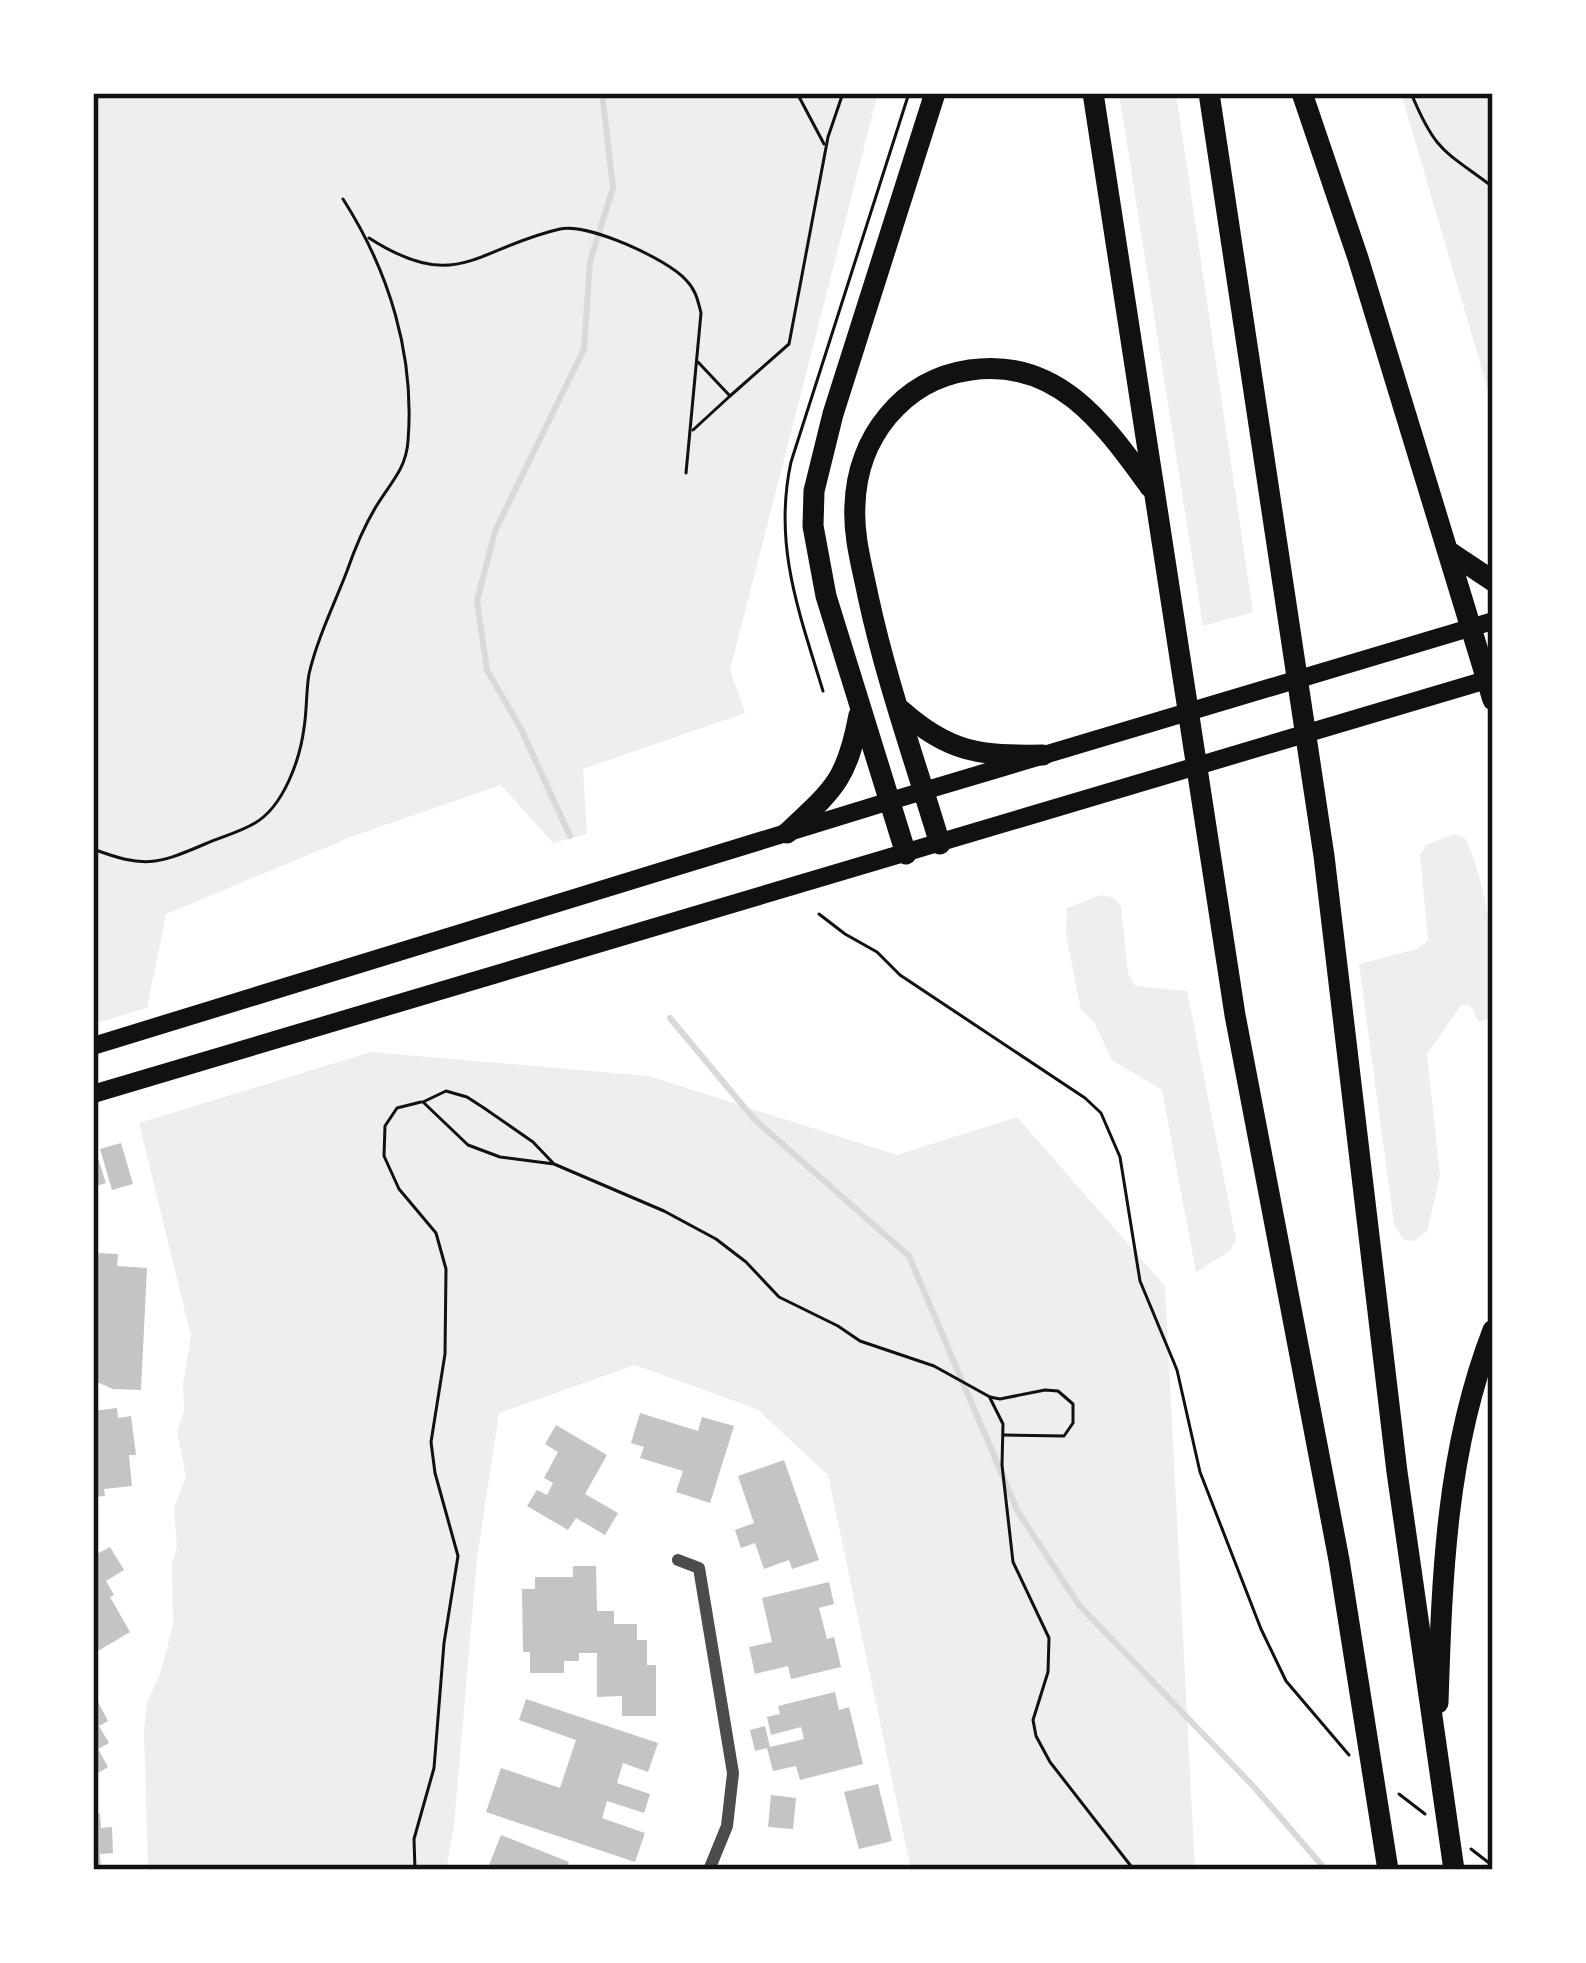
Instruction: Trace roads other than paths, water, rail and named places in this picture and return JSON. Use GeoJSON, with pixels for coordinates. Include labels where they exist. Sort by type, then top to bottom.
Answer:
{"type":"FeatureCollection","features":[{"type":"Feature","properties":{"kind":"highway"},"geometry":{"type":"LineString","coordinates":[[906,854],[821,574],[813,526],[814,491],[833,414],[934,93]]}},
{"type":"Feature","properties":{"kind":"highway"},"geometry":{"type":"LineString","coordinates":[[1093,93],[1234,1015],[1360,1684],[1388,1870]]}},
{"type":"Feature","properties":{"kind":"highway"},"geometry":{"type":"LineString","coordinates":[[1209,93],[1342,984],[1397,1472],[1454,1870]]}},
{"type":"Feature","properties":{"kind":"highway"},"geometry":{"type":"LineString","coordinates":[[1302,93],[1450,553],[1482,625],[1491,686]]}},
{"type":"Feature","properties":{"kind":"highway"},"geometry":{"type":"LineString","coordinates":[[940,844],[898,707],[857,542],[858,474],[884,419],[911,393],[940,377],[1000,369],[1041,377],[1090,409],[1153,490]]}},
{"type":"Feature","properties":{"kind":"highway"},"geometry":{"type":"LineString","coordinates":[[1450,553],[1493,581]]}},
{"type":"Feature","properties":{"kind":"highway"},"geometry":{"type":"LineString","coordinates":[[898,707],[949,746],[1000,756],[1043,755]]}},
{"type":"Feature","properties":{"kind":"highway"},"geometry":{"type":"LineString","coordinates":[[787,833],[838,785],[850,759],[860,709]]}},
{"type":"Feature","properties":{"kind":"highway"},"geometry":{"type":"LineString","coordinates":[[1436,1764],[1448,1505],[1468,1407],[1493,1330]]}},
{"type":"Feature","properties":{"kind":"main road"},"geometry":{"type":"LineString","coordinates":[[93,1046],[924,790],[1482,625]]}},
{"type":"Feature","properties":{"kind":"main road"},"geometry":{"type":"LineString","coordinates":[[93,1094],[1491,686]]}},
{"type":"Feature","properties":{"kind":"street"},"geometry":{"type":"LineString","coordinates":[[678,1560],[698,1568],[734,1773],[727,1826],[709,1870]]}},
{"type":"Feature","properties":{"kind":"waterway"},"geometry":{"type":"LineString","coordinates":[[570,836],[521,729],[487,670],[477,601],[495,531],[584,349],[590,261],[613,188],[602,93]]}},
{"type":"Feature","properties":{"kind":"waterway"},"geometry":{"type":"LineString","coordinates":[[670,1018],[754,1119],[909,1256],[1018,1512],[1079,1605],[1254,1787],[1326,1870]]}}]}
